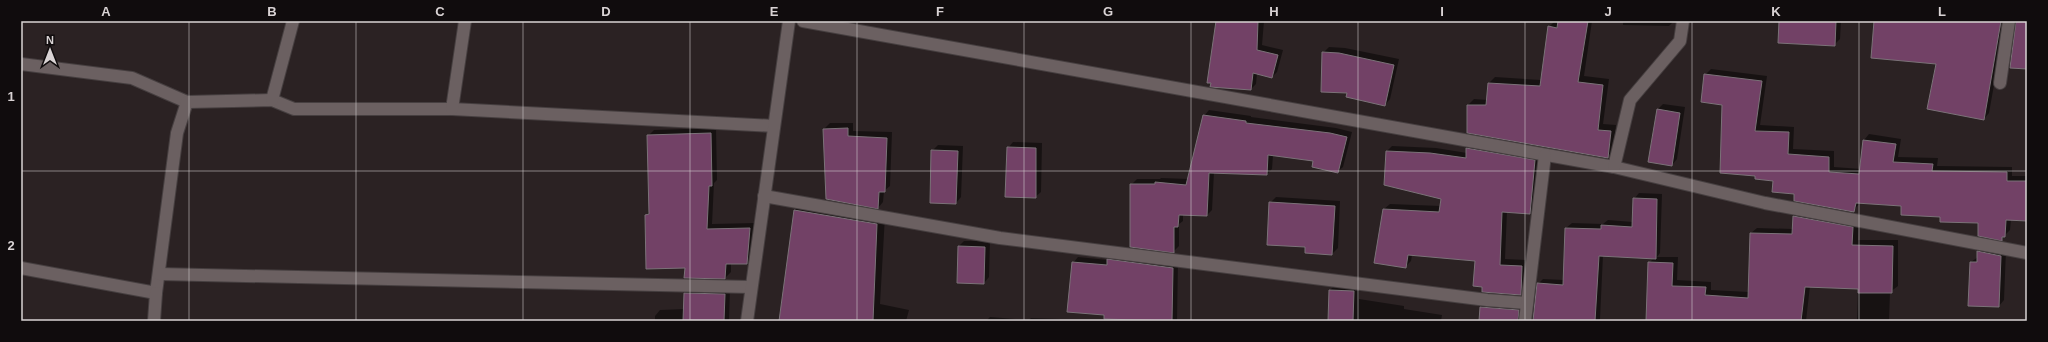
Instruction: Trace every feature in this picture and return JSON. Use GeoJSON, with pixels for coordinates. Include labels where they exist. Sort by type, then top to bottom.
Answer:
{"type":"FeatureCollection","features":[{"type":"Feature","properties":{"kind":"street"},"geometry":{"type":"LineString","coordinates":[[272,100],[292,21]]}},
{"type":"Feature","properties":{"kind":"street"},"geometry":{"type":"LineString","coordinates":[[452,109],[465,21]]}},
{"type":"Feature","properties":{"kind":"street"},"geometry":{"type":"LineString","coordinates":[[747,321],[789,21]]}},
{"type":"Feature","properties":{"kind":"street"},"geometry":{"type":"LineString","coordinates":[[803,21],[1614,167],[1765,203],[2027,253]]}},
{"type":"Feature","properties":{"kind":"street"},"geometry":{"type":"LineString","coordinates":[[1614,167],[1630,100],[1680,41],[1683,21]]}},
{"type":"Feature","properties":{"kind":"street"},"geometry":{"type":"LineString","coordinates":[[2000,83],[2009,21]]}},
{"type":"Feature","properties":{"kind":"street"},"geometry":{"type":"LineString","coordinates":[[21,64],[132,78],[187,102],[272,100],[294,109],[452,109],[774,126]]}},
{"type":"Feature","properties":{"kind":"street"},"geometry":{"type":"LineString","coordinates":[[154,321],[156,293],[177,133],[187,102]]}},
{"type":"Feature","properties":{"kind":"street"},"geometry":{"type":"LineString","coordinates":[[1525,321],[1545,154]]}},
{"type":"Feature","properties":{"kind":"street"},"geometry":{"type":"LineString","coordinates":[[764,196],[1000,238],[1487,300],[1527,303]]}},
{"type":"Feature","properties":{"kind":"street"},"geometry":{"type":"LineString","coordinates":[[21,268],[156,293]]}},
{"type":"Feature","properties":{"kind":"street"},"geometry":{"type":"LineString","coordinates":[[159,274],[751,287]]}},
{"type":"Feature","properties":{"kind":"building"},"geometry":{"type":"Polygon","coordinates":[[[1216,21],[1258,21],[1257,50],[1278,55],[1272,78],[1253,73],[1251,90],[1210,87],[1211,83],[1207,83],[1216,21]]]}},
{"type":"Feature","properties":{"kind":"building"},"geometry":{"type":"Polygon","coordinates":[[[1558,21],[1588,21],[1578,82],[1603,85],[1598,130],[1611,131],[1608,158],[1467,133],[1467,105],[1486,105],[1488,83],[1540,86],[1548,26],[1557,28],[1558,21]]]}},
{"type":"Feature","properties":{"kind":"building"},"geometry":{"type":"Polygon","coordinates":[[[1779,21],[1836,21],[1835,46],[1778,43],[1779,21]]]}},
{"type":"Feature","properties":{"kind":"building"},"geometry":{"type":"Polygon","coordinates":[[[1874,21],[2001,21],[1984,120],[1927,109],[1936,64],[1871,58],[1874,21]]]}},
{"type":"Feature","properties":{"kind":"building"},"geometry":{"type":"Polygon","coordinates":[[[2016,21],[2027,21],[2027,69],[2010,68],[2016,21]]]}},
{"type":"Feature","properties":{"kind":"building"},"geometry":{"type":"Polygon","coordinates":[[[1322,52],[1339,53],[1394,65],[1385,106],[1346,97],[1347,93],[1321,92],[1322,52]]]}},
{"type":"Feature","properties":{"kind":"building"},"geometry":{"type":"Polygon","coordinates":[[[1704,74],[1762,81],[1755,131],[1789,132],[1788,154],[1829,157],[1829,172],[1859,174],[1863,140],[1896,144],[1893,162],[1933,164],[1932,171],[2007,172],[2007,181],[2027,181],[2027,221],[2006,220],[2005,237],[2002,237],[2002,241],[1978,236],[1978,223],[1940,222],[1940,217],[1901,215],[1901,206],[1856,203],[1854,212],[1794,201],[1794,194],[1772,192],[1773,181],[1755,179],[1755,176],[1720,173],[1722,105],[1701,102],[1704,74]]]}},
{"type":"Feature","properties":{"kind":"building"},"geometry":{"type":"Polygon","coordinates":[[[1657,109],[1680,113],[1672,166],[1648,162],[1657,109]]]}},
{"type":"Feature","properties":{"kind":"building"},"geometry":{"type":"Polygon","coordinates":[[[1203,115],[1246,121],[1246,123],[1330,133],[1347,137],[1338,173],[1312,167],[1313,161],[1268,155],[1267,175],[1209,173],[1207,216],[1179,215],[1178,227],[1174,227],[1174,253],[1130,247],[1130,184],[1155,184],[1155,182],[1186,185],[1203,115]]]}},
{"type":"Feature","properties":{"kind":"building"},"geometry":{"type":"Polygon","coordinates":[[[848,128],[848,136],[887,138],[885,192],[879,192],[878,209],[826,199],[823,129],[848,128]]]}},
{"type":"Feature","properties":{"kind":"building"},"geometry":{"type":"Polygon","coordinates":[[[711,133],[712,186],[709,186],[707,229],[750,228],[747,264],[726,264],[725,279],[684,278],[685,268],[646,269],[645,215],[649,214],[647,135],[711,133]]]}},
{"type":"Feature","properties":{"kind":"building"},"geometry":{"type":"Polygon","coordinates":[[[1007,147],[1036,148],[1036,198],[1005,197],[1007,147]]]}},
{"type":"Feature","properties":{"kind":"building"},"geometry":{"type":"Polygon","coordinates":[[[1466,148],[1535,160],[1530,214],[1502,212],[1500,265],[1522,266],[1521,295],[1482,292],[1482,287],[1473,286],[1475,261],[1408,255],[1406,268],[1374,263],[1383,209],[1439,212],[1441,199],[1384,185],[1386,151],[1430,153],[1466,158],[1466,148]]]}},
{"type":"Feature","properties":{"kind":"building"},"geometry":{"type":"Polygon","coordinates":[[[931,150],[958,151],[956,204],[930,203],[931,150]]]}},
{"type":"Feature","properties":{"kind":"building"},"geometry":{"type":"Polygon","coordinates":[[[1633,198],[1657,199],[1656,259],[1599,256],[1595,321],[1533,321],[1537,283],[1563,285],[1565,228],[1601,229],[1601,225],[1632,227],[1633,198]]]}},
{"type":"Feature","properties":{"kind":"building"},"geometry":{"type":"Polygon","coordinates":[[[1269,202],[1335,206],[1332,255],[1305,253],[1305,247],[1267,245],[1269,202]]]}},
{"type":"Feature","properties":{"kind":"building"},"geometry":{"type":"Polygon","coordinates":[[[794,210],[877,224],[873,321],[779,321],[794,210]]]}},
{"type":"Feature","properties":{"kind":"building"},"geometry":{"type":"Polygon","coordinates":[[[1793,216],[1853,227],[1852,245],[1893,246],[1892,293],[1858,293],[1858,289],[1805,287],[1801,321],[1646,321],[1648,262],[1673,263],[1672,286],[1706,287],[1705,295],[1748,298],[1750,233],[1792,234],[1793,216]]]}},
{"type":"Feature","properties":{"kind":"building"},"geometry":{"type":"Polygon","coordinates":[[[958,246],[985,247],[984,284],[957,283],[958,246]]]}},
{"type":"Feature","properties":{"kind":"building"},"geometry":{"type":"Polygon","coordinates":[[[1977,251],[2001,256],[1999,307],[1968,306],[1970,262],[1977,262],[1977,251]]]}},
{"type":"Feature","properties":{"kind":"building"},"geometry":{"type":"Polygon","coordinates":[[[1107,259],[1173,268],[1172,321],[1104,319],[1104,315],[1067,312],[1072,262],[1107,265],[1107,259]]]}},
{"type":"Feature","properties":{"kind":"building"},"geometry":{"type":"Polygon","coordinates":[[[1329,290],[1354,291],[1353,321],[1328,321],[1329,290]]]}},
{"type":"Feature","properties":{"kind":"building"},"geometry":{"type":"Polygon","coordinates":[[[684,293],[725,294],[724,321],[683,321],[684,293]]]}},
{"type":"Feature","properties":{"kind":"building"},"geometry":{"type":"Polygon","coordinates":[[[1480,307],[1519,310],[1518,321],[1479,321],[1480,307]]]}}]}
